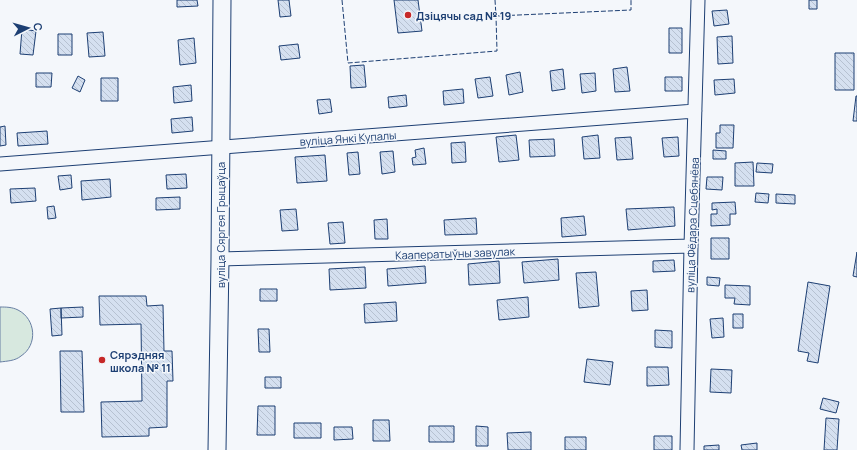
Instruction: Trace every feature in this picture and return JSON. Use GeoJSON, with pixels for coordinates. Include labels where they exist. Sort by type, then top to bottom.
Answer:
{"type":"FeatureCollection","features":[{"type":"Feature","properties":{"kind":"main road","name":"вуліца Сяргея Грыцаўца"},"geometry":{"type":"LineString","coordinates":[[217,450],[222,0]]}},
{"type":"Feature","properties":{"kind":"street","name":"вуліца Фёдара Сцебянёва"},"geometry":{"type":"LineString","coordinates":[[688,450],[691,246],[698,0]]}},
{"type":"Feature","properties":{"kind":"street","name":"вуліца Янкі Купалы"},"geometry":{"type":"LineString","coordinates":[[0,164],[695,111]]}},
{"type":"Feature","properties":{"kind":"street","name":"Кааператыўны завулак"},"geometry":{"type":"LineString","coordinates":[[220,259],[691,246]]}},
{"type":"Feature","properties":{"kind":"shaded area"},"geometry":{"type":"Polygon","coordinates":[[[0,307],[14,308],[24,314],[28,319],[33,332],[30,345],[21,356],[16,359],[0,362],[0,307]]]}},
{"type":"Feature","properties":{"kind":"building"},"geometry":{"type":"Polygon","coordinates":[[[177,0],[197,0],[198,6],[177,7],[177,0]]]}},
{"type":"Feature","properties":{"kind":"building"},"geometry":{"type":"Polygon","coordinates":[[[278,0],[289,0],[291,16],[280,17],[278,0]]]}},
{"type":"Feature","properties":{"kind":"building","name":"Дзіцячы сад № 19"},"geometry":{"type":"Polygon","coordinates":[[[394,0],[418,0],[422,31],[398,33],[394,0]]]}},
{"type":"Feature","properties":{"kind":"building"},"geometry":{"type":"Polygon","coordinates":[[[809,0],[817,0],[817,9],[809,9],[809,0]]]}},
{"type":"Feature","properties":{"kind":"building"},"geometry":{"type":"Polygon","coordinates":[[[727,10],[729,24],[714,26],[712,11],[727,10]]]}},
{"type":"Feature","properties":{"kind":"building"},"geometry":{"type":"Polygon","coordinates":[[[669,28],[682,28],[682,53],[669,53],[669,28]]]}},
{"type":"Feature","properties":{"kind":"building"},"geometry":{"type":"Polygon","coordinates":[[[22,29],[36,31],[33,55],[20,54],[22,29]]]}},
{"type":"Feature","properties":{"kind":"building"},"geometry":{"type":"Polygon","coordinates":[[[103,32],[105,56],[89,57],[87,33],[103,32]]]}},
{"type":"Feature","properties":{"kind":"building"},"geometry":{"type":"Polygon","coordinates":[[[58,34],[72,34],[72,55],[58,55],[58,34]]]}},
{"type":"Feature","properties":{"kind":"building"},"geometry":{"type":"Polygon","coordinates":[[[732,36],[733,63],[718,64],[717,37],[732,36]]]}},
{"type":"Feature","properties":{"kind":"building"},"geometry":{"type":"Polygon","coordinates":[[[194,38],[196,63],[180,65],[178,40],[194,38]]]}},
{"type":"Feature","properties":{"kind":"building"},"geometry":{"type":"Polygon","coordinates":[[[298,44],[300,58],[281,60],[279,46],[298,44]]]}},
{"type":"Feature","properties":{"kind":"building"},"geometry":{"type":"Polygon","coordinates":[[[835,53],[854,53],[854,90],[835,90],[835,53]]]}},
{"type":"Feature","properties":{"kind":"building"},"geometry":{"type":"Polygon","coordinates":[[[364,65],[366,87],[351,88],[350,66],[364,65]]]}},
{"type":"Feature","properties":{"kind":"building"},"geometry":{"type":"Polygon","coordinates":[[[627,67],[630,91],[615,92],[613,69],[627,67]]]}},
{"type":"Feature","properties":{"kind":"building"},"geometry":{"type":"Polygon","coordinates":[[[563,69],[565,89],[552,91],[550,71],[563,69]]]}},
{"type":"Feature","properties":{"kind":"building"},"geometry":{"type":"Polygon","coordinates":[[[520,72],[523,92],[509,95],[506,75],[520,72]]]}},
{"type":"Feature","properties":{"kind":"building"},"geometry":{"type":"Polygon","coordinates":[[[36,73],[52,73],[51,87],[36,87],[36,73]]]}},
{"type":"Feature","properties":{"kind":"building"},"geometry":{"type":"Polygon","coordinates":[[[595,73],[596,91],[582,93],[580,74],[595,73]]]}},
{"type":"Feature","properties":{"kind":"building"},"geometry":{"type":"Polygon","coordinates":[[[78,76],[85,80],[80,92],[72,88],[78,76]]]}},
{"type":"Feature","properties":{"kind":"building"},"geometry":{"type":"Polygon","coordinates":[[[490,77],[493,96],[478,98],[475,79],[490,77]]]}},
{"type":"Feature","properties":{"kind":"building"},"geometry":{"type":"Polygon","coordinates":[[[665,77],[682,77],[682,91],[665,91],[665,77]]]}},
{"type":"Feature","properties":{"kind":"building"},"geometry":{"type":"Polygon","coordinates":[[[101,78],[118,78],[118,101],[101,101],[101,78]]]}},
{"type":"Feature","properties":{"kind":"building"},"geometry":{"type":"Polygon","coordinates":[[[734,79],[735,93],[715,95],[714,80],[734,79]]]}},
{"type":"Feature","properties":{"kind":"building"},"geometry":{"type":"Polygon","coordinates":[[[191,85],[192,101],[174,103],[173,87],[191,85]]]}},
{"type":"Feature","properties":{"kind":"building"},"geometry":{"type":"Polygon","coordinates":[[[463,89],[464,103],[444,105],[443,91],[463,89]]]}},
{"type":"Feature","properties":{"kind":"building"},"geometry":{"type":"Polygon","coordinates":[[[406,95],[407,106],[389,108],[388,97],[406,95]]]}},
{"type":"Feature","properties":{"kind":"building"},"geometry":{"type":"Polygon","coordinates":[[[856,96],[857,121],[853,121],[856,96]]]}},
{"type":"Feature","properties":{"kind":"building"},"geometry":{"type":"Polygon","coordinates":[[[330,99],[332,112],[319,114],[317,100],[330,99]]]}},
{"type":"Feature","properties":{"kind":"building"},"geometry":{"type":"Polygon","coordinates":[[[192,117],[193,131],[172,133],[171,119],[192,117]]]}},
{"type":"Feature","properties":{"kind":"building"},"geometry":{"type":"Polygon","coordinates":[[[720,125],[734,125],[733,148],[716,148],[716,133],[720,133],[720,125]]]}},
{"type":"Feature","properties":{"kind":"building"},"geometry":{"type":"Polygon","coordinates":[[[5,126],[6,145],[0,146],[0,127],[5,126]]]}},
{"type":"Feature","properties":{"kind":"building"},"geometry":{"type":"Polygon","coordinates":[[[47,131],[48,144],[18,146],[17,133],[47,131]]]}},
{"type":"Feature","properties":{"kind":"building"},"geometry":{"type":"Polygon","coordinates":[[[516,135],[519,160],[499,162],[496,137],[516,135]]]}},
{"type":"Feature","properties":{"kind":"building"},"geometry":{"type":"Polygon","coordinates":[[[598,135],[600,158],[584,159],[582,137],[598,135]]]}},
{"type":"Feature","properties":{"kind":"building"},"geometry":{"type":"Polygon","coordinates":[[[631,137],[633,159],[617,160],[615,138],[631,137]]]}},
{"type":"Feature","properties":{"kind":"building"},"geometry":{"type":"Polygon","coordinates":[[[678,137],[679,156],[664,157],[662,138],[678,137]]]}},
{"type":"Feature","properties":{"kind":"building"},"geometry":{"type":"Polygon","coordinates":[[[554,139],[555,156],[530,157],[529,140],[554,139]]]}},
{"type":"Feature","properties":{"kind":"building"},"geometry":{"type":"Polygon","coordinates":[[[465,142],[466,162],[452,163],[451,143],[465,142]]]}},
{"type":"Feature","properties":{"kind":"building"},"geometry":{"type":"Polygon","coordinates":[[[424,148],[426,164],[413,165],[412,158],[416,157],[415,150],[424,148]]]}},
{"type":"Feature","properties":{"kind":"building"},"geometry":{"type":"Polygon","coordinates":[[[713,150],[726,151],[726,159],[713,159],[713,150]]]}},
{"type":"Feature","properties":{"kind":"building"},"geometry":{"type":"Polygon","coordinates":[[[393,151],[395,172],[382,174],[380,152],[393,151]]]}},
{"type":"Feature","properties":{"kind":"building"},"geometry":{"type":"Polygon","coordinates":[[[358,152],[360,174],[349,175],[347,153],[358,152]]]}},
{"type":"Feature","properties":{"kind":"building"},"geometry":{"type":"Polygon","coordinates":[[[325,155],[327,181],[297,183],[295,157],[325,155]]]}},
{"type":"Feature","properties":{"kind":"building"},"geometry":{"type":"Polygon","coordinates":[[[753,162],[754,186],[735,186],[735,163],[753,162]]]}},
{"type":"Feature","properties":{"kind":"building"},"geometry":{"type":"Polygon","coordinates":[[[757,163],[773,164],[772,173],[756,172],[757,163]]]}},
{"type":"Feature","properties":{"kind":"building"},"geometry":{"type":"Polygon","coordinates":[[[186,174],[187,188],[167,189],[166,175],[186,174]]]}},
{"type":"Feature","properties":{"kind":"building"},"geometry":{"type":"Polygon","coordinates":[[[71,175],[72,188],[60,190],[58,176],[71,175]]]}},
{"type":"Feature","properties":{"kind":"building"},"geometry":{"type":"Polygon","coordinates":[[[707,177],[723,177],[722,190],[706,189],[707,177]]]}},
{"type":"Feature","properties":{"kind":"building"},"geometry":{"type":"Polygon","coordinates":[[[110,179],[111,197],[82,200],[81,181],[110,179]]]}},
{"type":"Feature","properties":{"kind":"building"},"geometry":{"type":"Polygon","coordinates":[[[35,188],[36,201],[11,203],[10,189],[35,188]]]}},
{"type":"Feature","properties":{"kind":"building"},"geometry":{"type":"Polygon","coordinates":[[[756,193],[769,194],[768,203],[755,202],[756,193]]]}},
{"type":"Feature","properties":{"kind":"building"},"geometry":{"type":"Polygon","coordinates":[[[776,194],[795,195],[795,204],[776,203],[776,194]]]}},
{"type":"Feature","properties":{"kind":"building"},"geometry":{"type":"Polygon","coordinates":[[[180,197],[180,209],[156,210],[156,198],[180,197]]]}},
{"type":"Feature","properties":{"kind":"building"},"geometry":{"type":"Polygon","coordinates":[[[735,202],[736,214],[730,214],[730,225],[711,226],[711,214],[717,214],[717,209],[712,210],[712,203],[735,202]]]}},
{"type":"Feature","properties":{"kind":"building"},"geometry":{"type":"Polygon","coordinates":[[[54,206],[56,218],[48,219],[47,207],[54,206]]]}},
{"type":"Feature","properties":{"kind":"building"},"geometry":{"type":"Polygon","coordinates":[[[674,207],[675,226],[628,230],[626,209],[674,207]]]}},
{"type":"Feature","properties":{"kind":"building"},"geometry":{"type":"Polygon","coordinates":[[[296,209],[298,230],[282,231],[280,210],[296,209]]]}},
{"type":"Feature","properties":{"kind":"building"},"geometry":{"type":"Polygon","coordinates":[[[584,216],[586,235],[562,237],[561,218],[584,216]]]}},
{"type":"Feature","properties":{"kind":"building"},"geometry":{"type":"Polygon","coordinates":[[[476,218],[477,234],[445,235],[444,220],[476,218]]]}},
{"type":"Feature","properties":{"kind":"building"},"geometry":{"type":"Polygon","coordinates":[[[387,219],[388,239],[375,239],[374,220],[387,219]]]}},
{"type":"Feature","properties":{"kind":"building"},"geometry":{"type":"Polygon","coordinates":[[[343,222],[345,243],[330,244],[328,223],[343,222]]]}},
{"type":"Feature","properties":{"kind":"building"},"geometry":{"type":"Polygon","coordinates":[[[711,238],[729,238],[729,259],[711,259],[711,238]]]}},
{"type":"Feature","properties":{"kind":"building"},"geometry":{"type":"Polygon","coordinates":[[[857,252],[857,277],[853,276],[857,252]]]}},
{"type":"Feature","properties":{"kind":"building"},"geometry":{"type":"Polygon","coordinates":[[[558,259],[559,280],[524,283],[522,262],[558,259]]]}},
{"type":"Feature","properties":{"kind":"building"},"geometry":{"type":"Polygon","coordinates":[[[674,260],[675,271],[653,272],[653,261],[674,260]]]}},
{"type":"Feature","properties":{"kind":"building"},"geometry":{"type":"Polygon","coordinates":[[[499,261],[500,283],[469,285],[468,264],[499,261]]]}},
{"type":"Feature","properties":{"kind":"building"},"geometry":{"type":"Polygon","coordinates":[[[425,266],[426,283],[388,286],[387,269],[425,266]]]}},
{"type":"Feature","properties":{"kind":"building"},"geometry":{"type":"Polygon","coordinates":[[[365,267],[366,288],[330,290],[329,269],[365,267]]]}},
{"type":"Feature","properties":{"kind":"building"},"geometry":{"type":"Polygon","coordinates":[[[596,272],[599,306],[579,308],[576,273],[596,272]]]}},
{"type":"Feature","properties":{"kind":"building"},"geometry":{"type":"Polygon","coordinates":[[[707,277],[720,278],[719,286],[707,285],[707,277]]]}},
{"type":"Feature","properties":{"kind":"building"},"geometry":{"type":"Polygon","coordinates":[[[808,282],[830,286],[818,363],[807,361],[809,353],[798,351],[808,282]]]}},
{"type":"Feature","properties":{"kind":"building"},"geometry":{"type":"Polygon","coordinates":[[[725,285],[750,286],[750,305],[734,304],[735,298],[725,298],[725,285]]]}},
{"type":"Feature","properties":{"kind":"building"},"geometry":{"type":"Polygon","coordinates":[[[260,289],[277,289],[277,301],[260,301],[260,289]]]}},
{"type":"Feature","properties":{"kind":"building"},"geometry":{"type":"Polygon","coordinates":[[[647,290],[648,310],[632,311],[631,291],[647,290]]]}},
{"type":"Feature","properties":{"kind":"building"},"geometry":{"type":"Polygon","coordinates":[[[99,296],[146,296],[147,306],[163,305],[164,351],[172,351],[173,381],[167,381],[167,427],[149,428],[149,436],[102,437],[101,402],[142,401],[141,324],[100,325],[99,296]]]}},
{"type":"Feature","properties":{"kind":"building"},"geometry":{"type":"Polygon","coordinates":[[[528,297],[529,317],[499,320],[497,300],[528,297]]]}},
{"type":"Feature","properties":{"kind":"building"},"geometry":{"type":"Polygon","coordinates":[[[396,302],[397,321],[365,323],[364,304],[396,302]]]}},
{"type":"Feature","properties":{"kind":"building"},"geometry":{"type":"Polygon","coordinates":[[[83,307],[83,317],[61,318],[61,308],[83,307]]]}},
{"type":"Feature","properties":{"kind":"building"},"geometry":{"type":"Polygon","coordinates":[[[61,308],[62,335],[52,336],[50,309],[61,308]]]}},
{"type":"Feature","properties":{"kind":"building"},"geometry":{"type":"Polygon","coordinates":[[[733,314],[743,314],[743,328],[733,328],[733,314]]]}},
{"type":"Feature","properties":{"kind":"building"},"geometry":{"type":"Polygon","coordinates":[[[723,318],[724,337],[712,338],[710,319],[723,318]]]}},
{"type":"Feature","properties":{"kind":"building"},"geometry":{"type":"Polygon","coordinates":[[[258,329],[269,329],[270,352],[259,352],[258,329]]]}},
{"type":"Feature","properties":{"kind":"building"},"geometry":{"type":"Polygon","coordinates":[[[655,330],[672,331],[672,348],[655,347],[655,330]]]}},
{"type":"Feature","properties":{"kind":"building"},"geometry":{"type":"Polygon","coordinates":[[[60,351],[82,351],[84,412],[61,412],[60,351]]]}},
{"type":"Feature","properties":{"kind":"building"},"geometry":{"type":"Polygon","coordinates":[[[587,359],[613,362],[610,385],[584,382],[587,359]]]}},
{"type":"Feature","properties":{"kind":"building"},"geometry":{"type":"Polygon","coordinates":[[[647,367],[668,367],[669,385],[647,386],[647,367]]]}},
{"type":"Feature","properties":{"kind":"building"},"geometry":{"type":"Polygon","coordinates":[[[711,369],[732,370],[731,393],[710,392],[711,369]]]}},
{"type":"Feature","properties":{"kind":"building"},"geometry":{"type":"Polygon","coordinates":[[[265,377],[281,377],[281,388],[265,388],[265,377]]]}},
{"type":"Feature","properties":{"kind":"building"},"geometry":{"type":"Polygon","coordinates":[[[823,398],[839,402],[836,413],[820,409],[823,398]]]}},
{"type":"Feature","properties":{"kind":"building"},"geometry":{"type":"Polygon","coordinates":[[[258,406],[275,406],[275,435],[257,435],[258,406]]]}},
{"type":"Feature","properties":{"kind":"building"},"geometry":{"type":"Polygon","coordinates":[[[826,418],[839,419],[837,450],[824,450],[826,418]]]}},
{"type":"Feature","properties":{"kind":"building"},"geometry":{"type":"Polygon","coordinates":[[[373,420],[389,420],[390,441],[373,441],[373,420]]]}},
{"type":"Feature","properties":{"kind":"building"},"geometry":{"type":"Polygon","coordinates":[[[294,423],[321,423],[321,438],[294,438],[294,423]]]}},
{"type":"Feature","properties":{"kind":"building"},"geometry":{"type":"Polygon","coordinates":[[[429,426],[454,426],[454,442],[429,442],[429,426]]]}},
{"type":"Feature","properties":{"kind":"building"},"geometry":{"type":"Polygon","coordinates":[[[476,426],[488,427],[488,446],[476,446],[476,426]]]}},
{"type":"Feature","properties":{"kind":"building"},"geometry":{"type":"Polygon","coordinates":[[[334,427],[352,427],[353,439],[334,440],[334,427]]]}},
{"type":"Feature","properties":{"kind":"building"},"geometry":{"type":"Polygon","coordinates":[[[531,432],[531,450],[508,450],[507,433],[531,432]]]}},
{"type":"Feature","properties":{"kind":"building"},"geometry":{"type":"Polygon","coordinates":[[[654,436],[672,436],[672,450],[654,450],[654,436]]]}},
{"type":"Feature","properties":{"kind":"building"},"geometry":{"type":"Polygon","coordinates":[[[565,437],[586,437],[586,450],[565,450],[565,437]]]}},
{"type":"Feature","properties":{"kind":"building"},"geometry":{"type":"Polygon","coordinates":[[[757,443],[757,450],[742,450],[741,445],[757,443]]]}},
{"type":"Feature","properties":{"kind":"building"},"geometry":{"type":"Polygon","coordinates":[[[719,445],[719,450],[704,450],[704,446],[719,445]]]}},
{"type":"Feature","properties":{"kind":"fence"},"geometry":{"type":"LineString","coordinates":[[342,0],[348,63],[497,51],[495,0]]}},
{"type":"Feature","properties":{"kind":"fence"},"geometry":{"type":"LineString","coordinates":[[496,16],[631,10],[631,0]]}},
{"type":"Feature","properties":{"kind":"place","name":"Дзіцячы сад № 19"},"geometry":{"type":"Point","coordinates":[408,15]}},
{"type":"Feature","properties":{"kind":"place","name":"Сярэдняя школа № 11"},"geometry":{"type":"Point","coordinates":[102,360]}}]}
